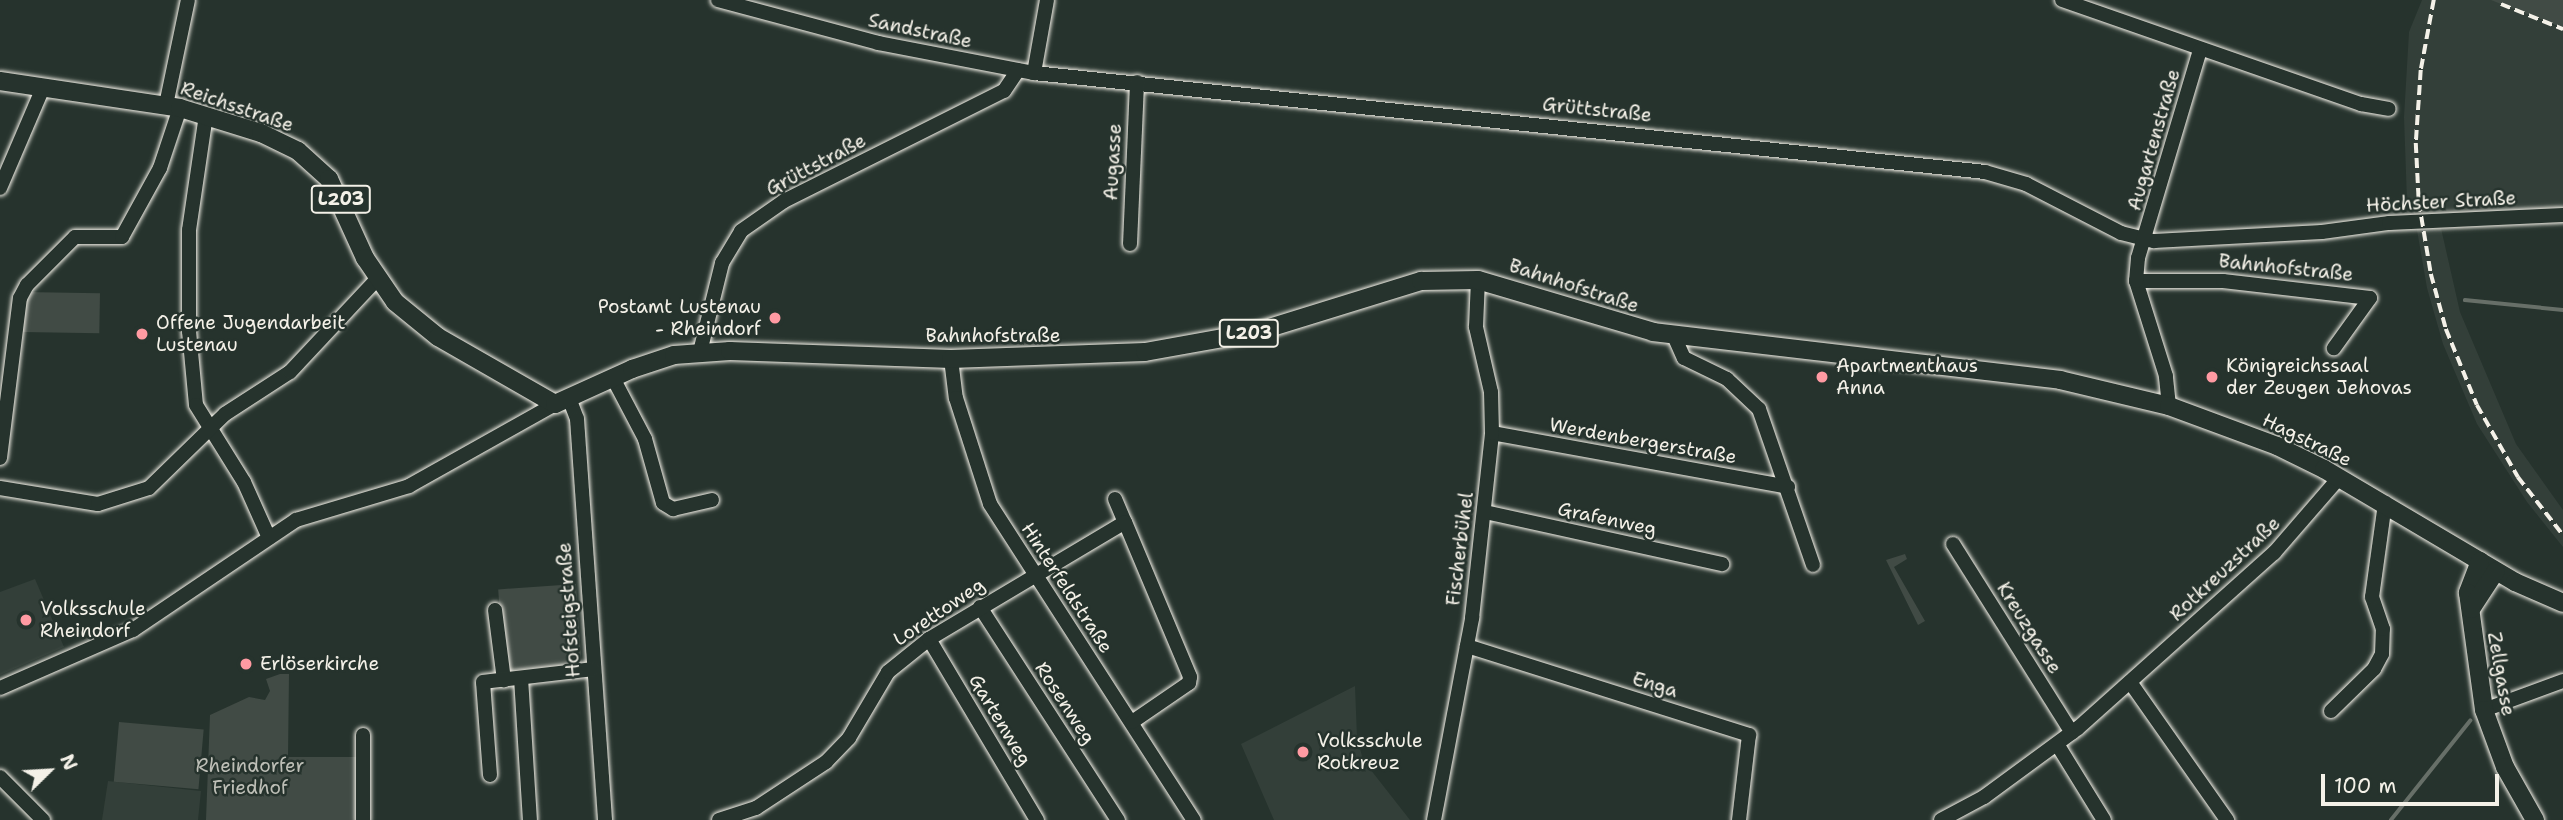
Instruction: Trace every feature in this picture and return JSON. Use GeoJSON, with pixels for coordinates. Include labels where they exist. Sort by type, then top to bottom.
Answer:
{"type":"FeatureCollection","features":[{"type":"Feature","properties":{"kind":"main road","name":"Reichsstraße"},"geometry":{"type":"LineString","coordinates":[[0,81],[42,90],[173,106],[261,133],[311,160],[341,197],[378,278],[395,302],[438,337],[562,401]]}},
{"type":"Feature","properties":{"kind":"main road","name":"Bahnhofstraße"},"geometry":{"type":"LineString","coordinates":[[562,401],[613,377],[674,355],[700,352],[951,359],[1086,356],[1184,348],[1255,332],[1392,288],[1439,279],[1478,280],[1520,289],[1601,319],[1674,336],[2060,380],[2169,406]]}},
{"type":"Feature","properties":{"kind":"main road","name":"Hagstraße"},"geometry":{"type":"LineString","coordinates":[[2169,406],[2277,446],[2385,503],[2496,571],[2563,603]]}},
{"type":"Feature","properties":{"kind":"main road","name":"Zellgasse"},"geometry":{"type":"LineString","coordinates":[[2480,561],[2468,593],[2484,710],[2505,767],[2535,820]]}},
{"type":"Feature","properties":{"kind":"main road","name":"Zellgasse"},"geometry":{"type":"LineString","coordinates":[[2472,609],[2496,571]]}},
{"type":"Feature","properties":{"kind":"street"},"geometry":{"type":"LineString","coordinates":[[0,458],[20,298],[27,285],[75,237],[122,237],[160,169],[173,106],[188,0]]}},
{"type":"Feature","properties":{"kind":"street","name":"Sandstraße"},"geometry":{"type":"LineString","coordinates":[[718,0],[878,43],[1034,72]]}},
{"type":"Feature","properties":{"kind":"street"},"geometry":{"type":"LineString","coordinates":[[1034,72],[1047,0]]}},
{"type":"Feature","properties":{"kind":"street","name":"Augartenstraße"},"geometry":{"type":"LineString","coordinates":[[2062,0],[2200,50],[2389,110]]}},
{"type":"Feature","properties":{"kind":"street","name":"Augartenstraße"},"geometry":{"type":"LineString","coordinates":[[2142,240],[2200,50]]}},
{"type":"Feature","properties":{"kind":"street","name":"Grüttstraße"},"geometry":{"type":"LineString","coordinates":[[700,352],[722,263],[741,231],[784,201],[1004,91],[1018,70]]}},
{"type":"Feature","properties":{"kind":"street","name":"Grüttstraße"},"geometry":{"type":"LineString","coordinates":[[1034,72],[1985,172],[2026,184],[2142,240]]}},
{"type":"Feature","properties":{"kind":"street","name":"Augasse"},"geometry":{"type":"LineString","coordinates":[[1130,244],[1137,82]]}},
{"type":"Feature","properties":{"kind":"street"},"geometry":{"type":"LineString","coordinates":[[0,188],[42,90]]}},
{"type":"Feature","properties":{"kind":"street"},"geometry":{"type":"LineString","coordinates":[[206,115],[188,230],[189,306],[196,405],[208,429],[244,482],[269,538]]}},
{"type":"Feature","properties":{"kind":"street","name":"Höchster Straße"},"geometry":{"type":"LineString","coordinates":[[2322,232],[2389,223],[2563,215]]}},
{"type":"Feature","properties":{"kind":"street","name":"Bahnhofstraße"},"geometry":{"type":"LineString","coordinates":[[2142,240],[2168,242],[2322,232]]}},
{"type":"Feature","properties":{"kind":"street"},"geometry":{"type":"LineString","coordinates":[[2142,240],[2136,281],[2166,376],[2169,406]]}},
{"type":"Feature","properties":{"kind":"street"},"geometry":{"type":"LineString","coordinates":[[0,488],[98,504],[124,499],[149,488],[208,429],[290,372],[378,278]]}},
{"type":"Feature","properties":{"kind":"street","name":"Fischerbühel"},"geometry":{"type":"LineString","coordinates":[[1434,820],[1467,646],[1485,512],[1492,433],[1491,392],[1476,327],[1478,280]]}},
{"type":"Feature","properties":{"kind":"street","name":"Bahnhofstraße"},"geometry":{"type":"LineString","coordinates":[[2136,281],[2223,281],[2370,298],[2334,348]]}},
{"type":"Feature","properties":{"kind":"street"},"geometry":{"type":"LineString","coordinates":[[1674,336],[1684,358],[1727,379],[1759,409],[1813,565]]}},
{"type":"Feature","properties":{"kind":"street","name":"Hinterfeldstraße"},"geometry":{"type":"LineString","coordinates":[[951,359],[956,398],[975,468],[990,504],[1033,575],[1194,820]]}},
{"type":"Feature","properties":{"kind":"street"},"geometry":{"type":"LineString","coordinates":[[613,377],[645,439],[663,503],[673,509],[712,500]]}},
{"type":"Feature","properties":{"kind":"street"},"geometry":{"type":"LineString","coordinates":[[0,688],[133,630],[296,520],[409,486],[562,401]]}},
{"type":"Feature","properties":{"kind":"street","name":"Hofsteigstraße"},"geometry":{"type":"LineString","coordinates":[[562,401],[577,419],[605,820]]}},
{"type":"Feature","properties":{"kind":"street","name":"Werdenbergerstraße"},"geometry":{"type":"LineString","coordinates":[[1492,433],[1788,487]]}},
{"type":"Feature","properties":{"kind":"street","name":"Rotkreuzstraße"},"geometry":{"type":"LineString","coordinates":[[1945,819],[2072,733],[2274,552],[2339,478]]}},
{"type":"Feature","properties":{"kind":"street"},"geometry":{"type":"LineString","coordinates":[[1115,499],[1190,677],[1189,683],[1132,722]]}},
{"type":"Feature","properties":{"kind":"street"},"geometry":{"type":"LineString","coordinates":[[2331,710],[2374,669],[2382,653],[2383,629],[2372,597],[2385,503]]}},
{"type":"Feature","properties":{"kind":"street","name":"Grafenweg"},"geometry":{"type":"LineString","coordinates":[[1485,512],[1722,564]]}},
{"type":"Feature","properties":{"kind":"street","name":"Lorettoweg"},"geometry":{"type":"LineString","coordinates":[[719,820],[756,808],[825,762],[849,738],[888,672],[929,639],[1125,522]]}},
{"type":"Feature","properties":{"kind":"street","name":"Kreuzgasse"},"geometry":{"type":"LineString","coordinates":[[1953,544],[2072,733]]}},
{"type":"Feature","properties":{"kind":"street","name":"Rosenweg"},"geometry":{"type":"LineString","coordinates":[[980,607],[1118,820]]}},
{"type":"Feature","properties":{"kind":"street"},"geometry":{"type":"LineString","coordinates":[[495,610],[505,680]]}},
{"type":"Feature","properties":{"kind":"street","name":"Gartenweg"},"geometry":{"type":"LineString","coordinates":[[929,639],[1037,820]]}},
{"type":"Feature","properties":{"kind":"street","name":"Enga"},"geometry":{"type":"LineString","coordinates":[[1467,646],[1749,735],[1739,820]]}},
{"type":"Feature","properties":{"kind":"street"},"geometry":{"type":"LineString","coordinates":[[489,775],[483,682],[593,669]]}},
{"type":"Feature","properties":{"kind":"street"},"geometry":{"type":"LineString","coordinates":[[521,678],[530,820]]}},
{"type":"Feature","properties":{"kind":"street"},"geometry":{"type":"LineString","coordinates":[[2484,710],[2563,681]]}},
{"type":"Feature","properties":{"kind":"street"},"geometry":{"type":"LineString","coordinates":[[2130,682],[2227,820]]}},
{"type":"Feature","properties":{"kind":"street"},"geometry":{"type":"LineString","coordinates":[[363,735],[363,820]]}},
{"type":"Feature","properties":{"kind":"street"},"geometry":{"type":"LineString","coordinates":[[2057,744],[2104,820]]}},
{"type":"Feature","properties":{"kind":"street"},"geometry":{"type":"LineString","coordinates":[[0,777],[43,820]]}},
{"type":"Feature","properties":{"kind":"shaded area"},"geometry":{"type":"Polygon","coordinates":[[[2422,0],[2494,0],[2563,29],[2563,215],[2438,215],[2460,312],[2516,444],[2563,510],[2563,547],[2527,502],[2477,424],[2443,344],[2427,288],[2412,201],[2407,201],[2404,117],[2409,32],[2422,0]]]}},
{"type":"Feature","properties":{"kind":"shaded area","name":"Volksschule Rheindorf"},"geometry":{"type":"Polygon","coordinates":[[[35,579],[64,647],[0,675],[0,592],[35,579]]]}},
{"type":"Feature","properties":{"kind":"shaded area","name":"Volksschule Rotkreuz"},"geometry":{"type":"Polygon","coordinates":[[[1355,686],[1357,737],[1363,760],[1410,820],[1274,820],[1241,744],[1355,686]]]}},
{"type":"Feature","properties":{"kind":"shaded area"},"geometry":{"type":"Polygon","coordinates":[[[108,781],[201,791],[198,820],[102,820],[108,781]]]}},
{"type":"Feature","properties":{"kind":"green space"},"geometry":{"type":"Polygon","coordinates":[[[2491,0],[2563,0],[2563,28],[2501,4],[2491,0]]]}},
{"type":"Feature","properties":{"kind":"green space"},"geometry":{"type":"Polygon","coordinates":[[[23,292],[100,293],[99,333],[22,332],[23,292]]]}},
{"type":"Feature","properties":{"kind":"green space"},"geometry":{"type":"Polygon","coordinates":[[[1905,554],[1907,559],[1894,567],[1925,621],[1918,625],[1886,560],[1905,554]]]}},
{"type":"Feature","properties":{"kind":"green space"},"geometry":{"type":"Polygon","coordinates":[[[576,584],[582,665],[504,670],[498,589],[576,584]]]}},
{"type":"Feature","properties":{"kind":"green space","name":"Rheindorfer Friedhof"},"geometry":{"type":"Polygon","coordinates":[[[289,674],[288,757],[360,757],[361,820],[206,820],[210,715],[249,697],[265,700],[270,691],[266,679],[289,674]]]}},
{"type":"Feature","properties":{"kind":"green space"},"geometry":{"type":"Polygon","coordinates":[[[119,722],[204,729],[198,789],[114,782],[119,722]]]}},
{"type":"Feature","properties":{"kind":"waterway"},"geometry":{"type":"LineString","coordinates":[[2465,300],[2563,310]]}},
{"type":"Feature","properties":{"kind":"waterway"},"geometry":{"type":"LineString","coordinates":[[2391,820],[2470,721]]}},
{"type":"Feature","properties":{"kind":"railway"},"geometry":{"type":"LineString","coordinates":[[2434,0],[2421,70],[2416,143],[2419,202],[2431,274],[2446,329],[2477,405],[2518,477],[2563,535]]}},
{"type":"Feature","properties":{"kind":"railway"},"geometry":{"type":"LineString","coordinates":[[2501,4],[2563,29]]}},
{"type":"Feature","properties":{"kind":"place","name":"Postamt Lustenau - Rheindorf"},"geometry":{"type":"Point","coordinates":[775,318]}},
{"type":"Feature","properties":{"kind":"place","name":"Offene Jugendarbeit Lustenau"},"geometry":{"type":"Point","coordinates":[142,334]}},
{"type":"Feature","properties":{"kind":"place","name":"Apartmenthaus Anna"},"geometry":{"type":"Point","coordinates":[1822,377]}},
{"type":"Feature","properties":{"kind":"place","name":"Königreichssaal der Zeugen Jehovas"},"geometry":{"type":"Point","coordinates":[2212,377]}},
{"type":"Feature","properties":{"kind":"place","name":"Volksschule Rheindorf"},"geometry":{"type":"Point","coordinates":[26,620]}},
{"type":"Feature","properties":{"kind":"place","name":"Erlöserkirche"},"geometry":{"type":"Point","coordinates":[246,664]}},
{"type":"Feature","properties":{"kind":"place","name":"Volksschule Rotkreuz"},"geometry":{"type":"Point","coordinates":[1303,752]}}]}
